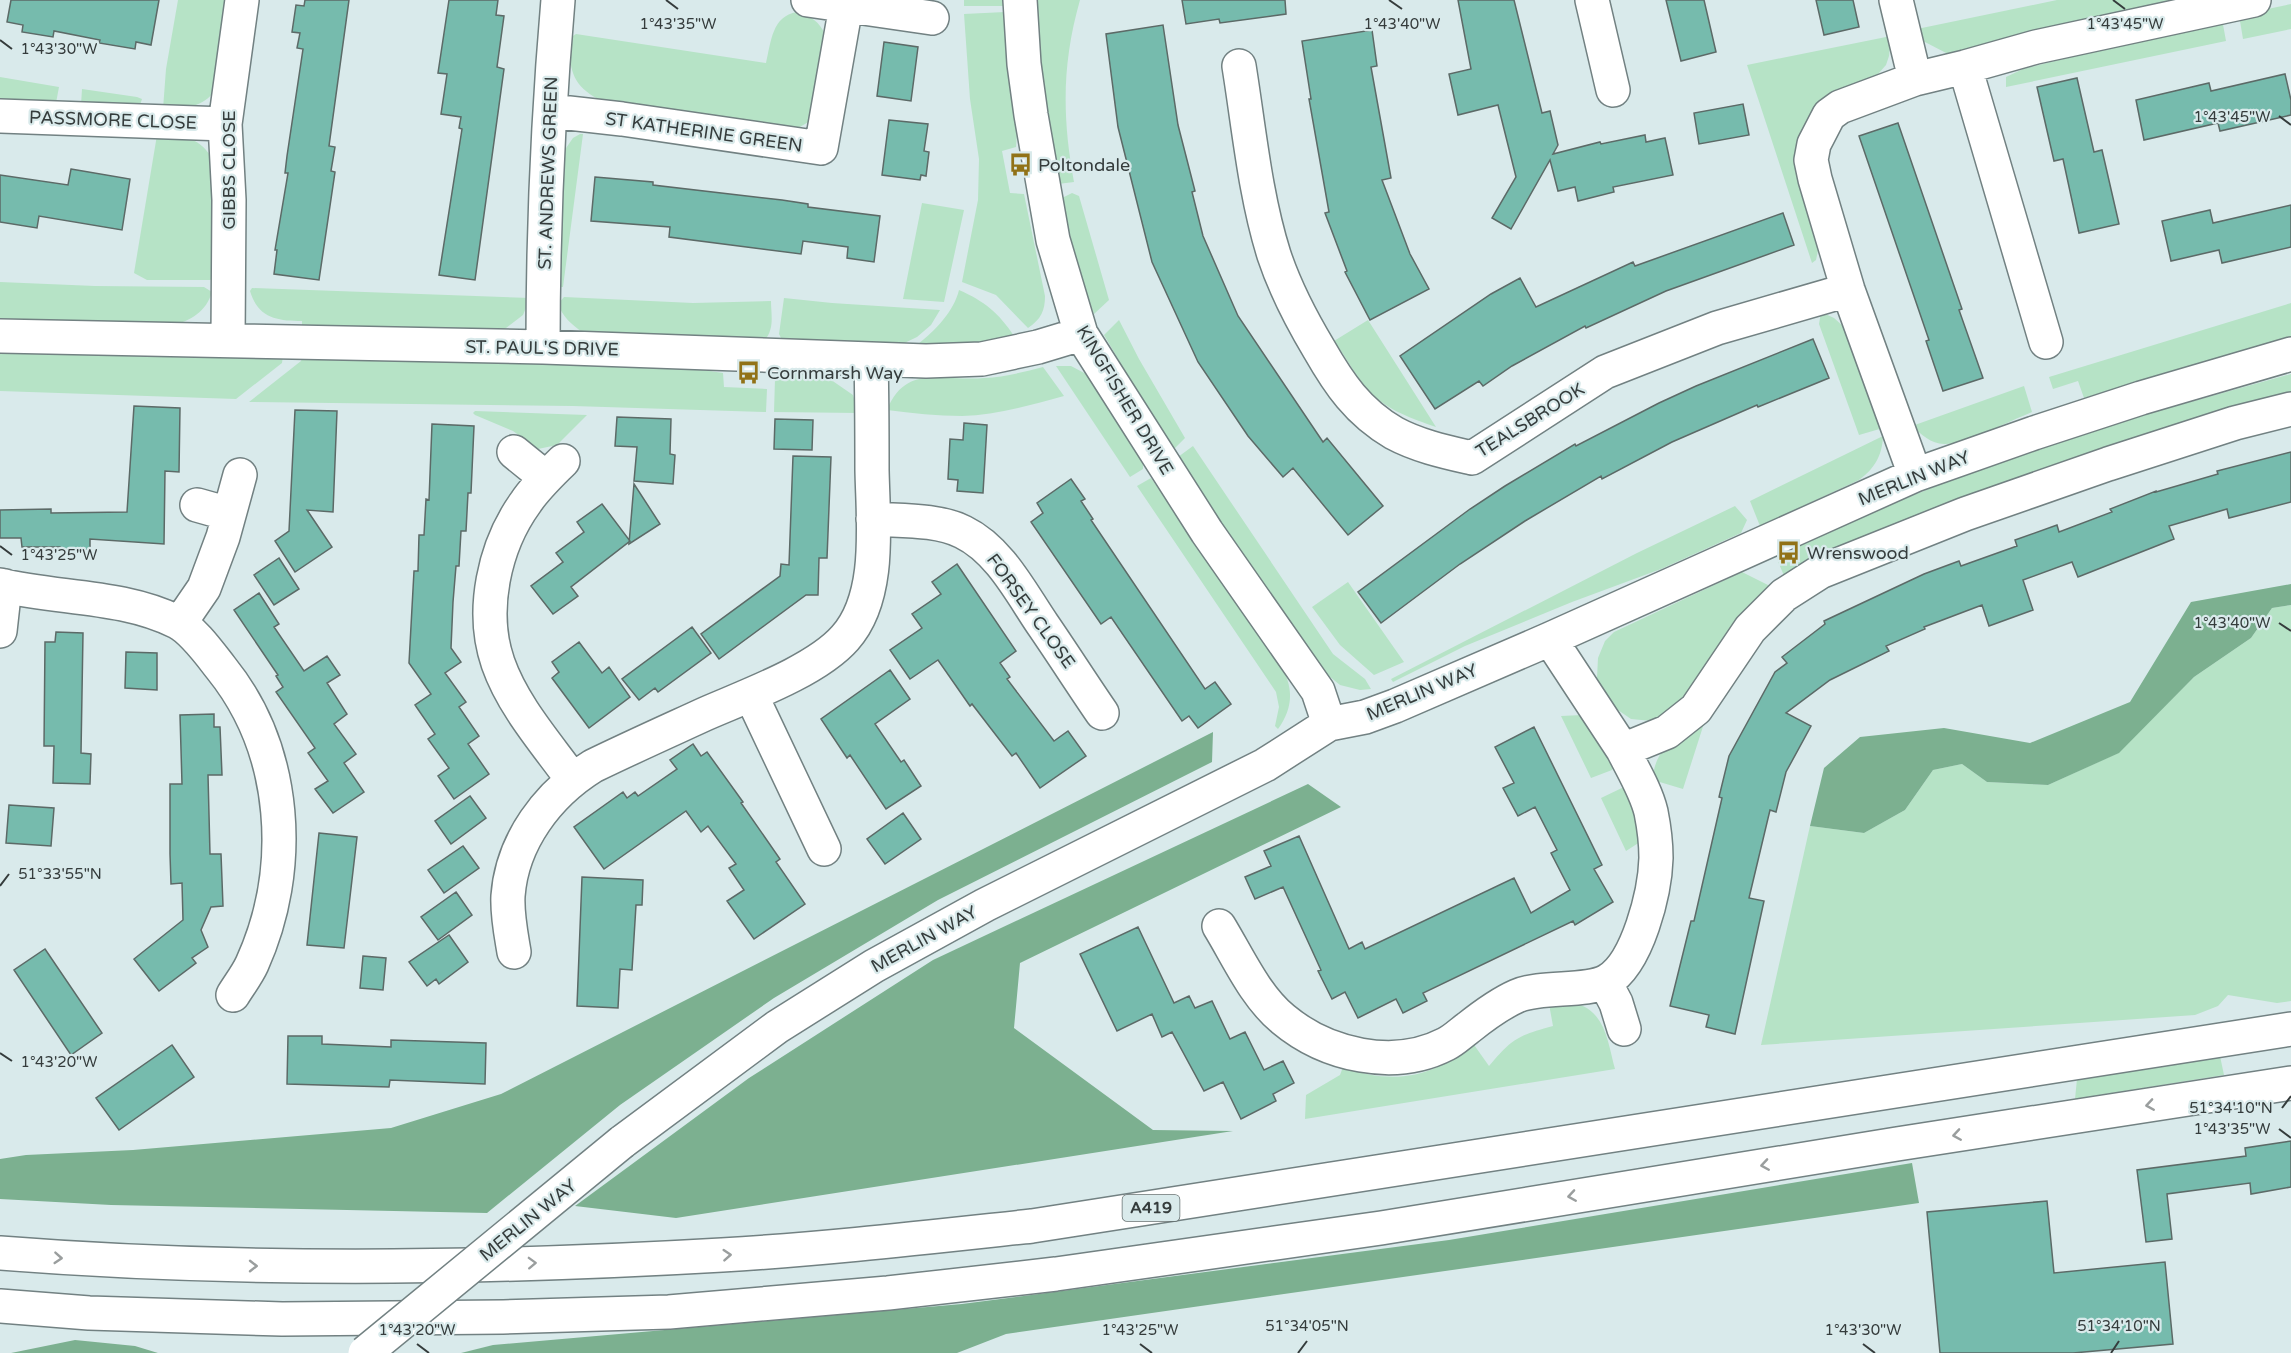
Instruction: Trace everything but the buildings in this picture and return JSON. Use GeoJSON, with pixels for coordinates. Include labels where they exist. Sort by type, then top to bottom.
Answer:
{"type":"FeatureCollection","features":[{"type":"Feature","properties":{"kind":"main road","name":"GIBBS CLOSE"},"geometry":{"type":"LineString","coordinates":[[228,340],[229,200],[225,124],[242,0]]}},
{"type":"Feature","properties":{"kind":"main road","name":"ST. ANDREWS GREEN"},"geometry":{"type":"LineString","coordinates":[[543,347],[545,224],[558,0]]}},
{"type":"Feature","properties":{"kind":"main road"},"geometry":{"type":"LineString","coordinates":[[808,0],[933,18]]}},
{"type":"Feature","properties":{"kind":"main road","name":"KINGFISHER DRIVE"},"geometry":{"type":"LineString","coordinates":[[1020,0],[1024,64],[1031,115],[1053,240],[1081,334],[1207,532],[1318,691],[1329,724]]}},
{"type":"Feature","properties":{"kind":"main road"},"geometry":{"type":"LineString","coordinates":[[1592,0],[1613,90]]}},
{"type":"Feature","properties":{"kind":"main road"},"geometry":{"type":"LineString","coordinates":[[1896,0],[1915,79]]}},
{"type":"Feature","properties":{"kind":"main road"},"geometry":{"type":"LineString","coordinates":[[1915,475],[1848,290],[1815,179],[1811,160],[1814,144],[1829,115],[1840,107],[1915,79],[2036,47],[2254,0]]}},
{"type":"Feature","properties":{"kind":"main road","name":"ST KATHERINE GREEN"},"geometry":{"type":"LineString","coordinates":[[551,111],[821,148],[846,6]]}},
{"type":"Feature","properties":{"kind":"main road","name":"TEALSBROOK"},"geometry":{"type":"LineString","coordinates":[[1239,66],[1265,222],[1274,255],[1292,302],[1329,368],[1349,397],[1393,432],[1416,442],[1472,458],[1605,372],[1717,328],[1848,290]]}},
{"type":"Feature","properties":{"kind":"main road"},"geometry":{"type":"LineString","coordinates":[[1965,67],[2046,342]]}},
{"type":"Feature","properties":{"kind":"main road","name":"PASSMORE CLOSE"},"geometry":{"type":"LineString","coordinates":[[0,116],[225,124]]}},
{"type":"Feature","properties":{"kind":"main road","name":"ST. PAUL'S DRIVE"},"geometry":{"type":"LineString","coordinates":[[0,336],[543,347],[871,361],[982,359],[1038,347],[1081,334]]}},
{"type":"Feature","properties":{"kind":"main road","name":"MERLIN WAY"},"geometry":{"type":"LineString","coordinates":[[365,1353],[622,1143],[777,1027],[874,966],[985,905],[1264,765],[1329,724],[1365,717],[1395,706],[1915,475],[2120,405],[2291,354]]}},
{"type":"Feature","properties":{"kind":"main road"},"geometry":{"type":"LineString","coordinates":[[514,952],[508,897],[512,868],[538,816],[554,796],[572,779],[622,752],[816,662],[846,638],[864,604],[872,557],[871,361]]}},
{"type":"Feature","properties":{"kind":"main road"},"geometry":{"type":"LineString","coordinates":[[1623,750],[1666,732],[1696,709],[1750,630],[1784,595],[1820,572],[1965,514],[2108,464],[2235,423],[2291,409]]}},
{"type":"Feature","properties":{"kind":"main road"},"geometry":{"type":"LineString","coordinates":[[514,452],[555,470],[528,499],[507,534],[492,588],[490,615],[496,653],[507,683],[522,710],[572,779]]}},
{"type":"Feature","properties":{"kind":"main road"},"geometry":{"type":"LineString","coordinates":[[180,623],[204,588],[240,475]]}},
{"type":"Feature","properties":{"kind":"main road"},"geometry":{"type":"LineString","coordinates":[[197,505],[229,514]]}},
{"type":"Feature","properties":{"kind":"main road","name":"FORSEY CLOSE"},"geometry":{"type":"LineString","coordinates":[[873,519],[940,525],[962,531],[980,543],[996,558],[1015,584],[1102,713]]}},
{"type":"Feature","properties":{"kind":"main road"},"geometry":{"type":"LineString","coordinates":[[0,631],[2,586],[151,611],[180,623],[225,673],[243,701],[262,742],[276,796],[280,858],[277,883],[258,949],[251,966],[233,995]]}},
{"type":"Feature","properties":{"kind":"main road"},"geometry":{"type":"LineString","coordinates":[[1219,926],[1259,992],[1282,1018],[1329,1047],[1366,1056],[1394,1057],[1419,1054],[1446,1044],[1490,1012],[1519,995],[1605,982],[1619,972],[1632,952],[1651,891],[1656,859],[1650,810],[1623,750],[1550,639]]}},
{"type":"Feature","properties":{"kind":"main road"},"geometry":{"type":"LineString","coordinates":[[751,694],[824,849]]}},
{"type":"Feature","properties":{"kind":"main road"},"geometry":{"type":"LineString","coordinates":[[1605,982],[1616,1003],[1624,1029]]}},
{"type":"Feature","properties":{"kind":"main road","name":"A419"},"geometry":{"type":"LineString","coordinates":[[0,1253],[200,1265],[435,1267],[722,1255],[836,1246],[1055,1222],[2291,1029]]}},
{"type":"Feature","properties":{"kind":"main road"},"geometry":{"type":"LineString","coordinates":[[0,1306],[89,1313],[282,1319],[504,1317],[669,1312],[888,1293],[1056,1274],[1370,1229],[2291,1083]]}},
{"type":"Feature","properties":{"kind":"green space"},"geometry":{"type":"Polygon","coordinates":[[[178,0],[231,0],[213,93],[196,105],[163,109],[166,69],[178,0]]]}},
{"type":"Feature","properties":{"kind":"green space"},"geometry":{"type":"Polygon","coordinates":[[[964,0],[1006,0],[1006,6],[964,6],[964,0]]]}},
{"type":"Feature","properties":{"kind":"green space"},"geometry":{"type":"Polygon","coordinates":[[[1036,0],[1080,0],[1070,46],[1066,90],[1067,135],[1074,182],[1058,184],[1038,62],[1036,0]]]}},
{"type":"Feature","properties":{"kind":"green space"},"geometry":{"type":"Polygon","coordinates":[[[2057,0],[2186,0],[1950,55],[1923,41],[1917,29],[2057,0]]]}},
{"type":"Feature","properties":{"kind":"green space"},"geometry":{"type":"Polygon","coordinates":[[[2291,4],[2291,29],[2243,39],[2239,15],[2291,4]]]}},
{"type":"Feature","properties":{"kind":"green space"},"geometry":{"type":"Polygon","coordinates":[[[797,12],[814,20],[826,36],[812,120],[798,128],[596,104],[598,99],[582,87],[571,66],[570,38],[576,34],[766,63],[771,39],[778,24],[789,14],[797,12]]]}},
{"type":"Feature","properties":{"kind":"green space"},"geometry":{"type":"Polygon","coordinates":[[[1005,12],[1018,118],[1016,147],[1002,151],[1010,193],[1024,194],[1045,296],[1041,314],[1028,328],[996,295],[962,282],[978,200],[979,159],[970,99],[964,14],[1005,12]]]}},
{"type":"Feature","properties":{"kind":"green space"},"geometry":{"type":"Polygon","coordinates":[[[2222,19],[2226,41],[2006,87],[2006,77],[2023,69],[2222,19]]]}},
{"type":"Feature","properties":{"kind":"green space"},"geometry":{"type":"Polygon","coordinates":[[[1891,36],[1886,65],[1871,82],[1815,108],[1801,131],[1796,156],[1819,246],[1816,260],[1812,263],[1747,65],[1891,36]]]}},
{"type":"Feature","properties":{"kind":"green space"},"geometry":{"type":"Polygon","coordinates":[[[0,77],[59,87],[56,103],[0,106],[0,77]]]}},
{"type":"Feature","properties":{"kind":"green space"},"geometry":{"type":"Polygon","coordinates":[[[82,89],[142,99],[139,108],[81,105],[82,89]]]}},
{"type":"Feature","properties":{"kind":"green space"},"geometry":{"type":"Polygon","coordinates":[[[583,134],[563,287],[557,287],[564,151],[573,138],[583,134]]]}},
{"type":"Feature","properties":{"kind":"green space"},"geometry":{"type":"Polygon","coordinates":[[[157,135],[183,137],[197,142],[209,153],[214,162],[215,277],[210,280],[147,280],[134,273],[157,135]]]}},
{"type":"Feature","properties":{"kind":"green space"},"geometry":{"type":"Polygon","coordinates":[[[1072,193],[1079,196],[1109,300],[1094,314],[1074,262],[1060,199],[1072,193]]]}},
{"type":"Feature","properties":{"kind":"green space"},"geometry":{"type":"Polygon","coordinates":[[[922,203],[964,210],[944,302],[903,299],[922,203]]]}},
{"type":"Feature","properties":{"kind":"green space"},"geometry":{"type":"Polygon","coordinates":[[[0,282],[204,287],[212,292],[202,310],[172,326],[0,322],[0,282]]]}},
{"type":"Feature","properties":{"kind":"green space"},"geometry":{"type":"Polygon","coordinates":[[[252,288],[530,298],[523,315],[502,331],[302,329],[302,321],[277,319],[263,312],[254,300],[250,291],[252,288]]]}},
{"type":"Feature","properties":{"kind":"green space"},"geometry":{"type":"Polygon","coordinates":[[[959,290],[990,308],[1014,336],[991,343],[967,346],[942,347],[918,344],[943,320],[957,298],[959,290]]]}},
{"type":"Feature","properties":{"kind":"green space"},"geometry":{"type":"Polygon","coordinates":[[[564,297],[693,303],[771,301],[771,327],[764,341],[582,332],[568,320],[560,309],[558,304],[564,297]]]}},
{"type":"Feature","properties":{"kind":"green space"},"geometry":{"type":"Polygon","coordinates":[[[784,298],[940,310],[931,325],[917,337],[896,347],[783,342],[779,334],[784,298]]]}},
{"type":"Feature","properties":{"kind":"green space"},"geometry":{"type":"Polygon","coordinates":[[[2291,303],[2291,337],[2084,398],[2078,381],[2053,389],[2049,377],[2291,303]]]}},
{"type":"Feature","properties":{"kind":"green space"},"geometry":{"type":"Polygon","coordinates":[[[1821,312],[1834,318],[1844,327],[1883,428],[1859,435],[1819,324],[1821,312]]]}},
{"type":"Feature","properties":{"kind":"green space"},"geometry":{"type":"Polygon","coordinates":[[[1119,320],[1185,438],[1172,451],[1104,335],[1119,320]]]}},
{"type":"Feature","properties":{"kind":"green space"},"geometry":{"type":"Polygon","coordinates":[[[1368,320],[1436,427],[1384,404],[1360,380],[1334,341],[1368,320]]]}},
{"type":"Feature","properties":{"kind":"green space"},"geometry":{"type":"Polygon","coordinates":[[[0,349],[283,355],[282,363],[236,399],[0,391],[0,349]]]}},
{"type":"Feature","properties":{"kind":"green space"},"geometry":{"type":"Polygon","coordinates":[[[302,357],[690,368],[723,373],[724,387],[767,389],[766,412],[573,406],[249,402],[301,361],[302,357]]]}},
{"type":"Feature","properties":{"kind":"green space"},"geometry":{"type":"Polygon","coordinates":[[[1056,366],[1071,366],[1088,375],[1143,463],[1143,469],[1130,477],[1056,366]]]}},
{"type":"Feature","properties":{"kind":"green space"},"geometry":{"type":"Polygon","coordinates":[[[1043,367],[1064,396],[988,414],[962,416],[887,410],[895,395],[905,385],[916,380],[941,377],[969,379],[991,377],[1043,367]]]}},
{"type":"Feature","properties":{"kind":"green space"},"geometry":{"type":"Polygon","coordinates":[[[2291,374],[2291,397],[1785,578],[1777,559],[1828,530],[2015,454],[2291,374]]]}},
{"type":"Feature","properties":{"kind":"green space"},"geometry":{"type":"Polygon","coordinates":[[[782,375],[824,375],[853,395],[858,413],[774,412],[775,379],[782,380],[782,375]]]}},
{"type":"Feature","properties":{"kind":"green space"},"geometry":{"type":"Polygon","coordinates":[[[2024,386],[2032,412],[1963,441],[1939,444],[1926,438],[1912,426],[2024,386]]]}},
{"type":"Feature","properties":{"kind":"green space"},"geometry":{"type":"Polygon","coordinates":[[[475,411],[587,415],[557,445],[538,449],[513,431],[475,415],[473,413],[475,411]]]}},
{"type":"Feature","properties":{"kind":"green space"},"geometry":{"type":"Polygon","coordinates":[[[1883,436],[1877,461],[1859,480],[1760,526],[1750,501],[1883,436]]]}},
{"type":"Feature","properties":{"kind":"green space"},"geometry":{"type":"Polygon","coordinates":[[[1193,446],[1333,654],[1365,679],[1371,689],[1360,690],[1340,685],[1319,668],[1269,597],[1178,457],[1193,446]]]}},
{"type":"Feature","properties":{"kind":"green space"},"geometry":{"type":"Polygon","coordinates":[[[1151,478],[1281,666],[1288,682],[1290,698],[1287,713],[1278,729],[1275,726],[1279,707],[1276,692],[1137,486],[1151,478]]]}},
{"type":"Feature","properties":{"kind":"green space"},"geometry":{"type":"Polygon","coordinates":[[[1735,506],[1747,520],[1741,533],[1661,569],[1572,602],[1465,646],[1393,682],[1391,679],[1637,553],[1735,506]]]}},
{"type":"Feature","properties":{"kind":"green space"},"geometry":{"type":"Polygon","coordinates":[[[1742,572],[1772,587],[1679,702],[1652,721],[1631,719],[1615,708],[1601,691],[1597,678],[1598,658],[1605,641],[1614,632],[1742,572]]]}},
{"type":"Feature","properties":{"kind":"green space"},"geometry":{"type":"Polygon","coordinates":[[[1348,582],[1404,662],[1374,675],[1340,645],[1312,607],[1348,582]]]}},
{"type":"Feature","properties":{"kind":"green space"},"geometry":{"type":"Polygon","coordinates":[[[2291,584],[2291,605],[2272,608],[2251,638],[2194,677],[2119,753],[2048,785],[1987,782],[1962,764],[1933,770],[1905,810],[1864,833],[1810,826],[1824,768],[1860,737],[1944,728],[2030,743],[2130,702],[2191,602],[2291,584]]]}},
{"type":"Feature","properties":{"kind":"green space"},"geometry":{"type":"Polygon","coordinates":[[[2291,605],[2291,1001],[2277,1003],[2228,995],[2218,1006],[2195,1015],[1761,1045],[1810,826],[1864,833],[1905,810],[1933,770],[1962,764],[1987,782],[2048,785],[2118,753],[2194,677],[2251,638],[2272,608],[2291,605]]]}},
{"type":"Feature","properties":{"kind":"green space"},"geometry":{"type":"Polygon","coordinates":[[[1707,714],[1683,789],[1653,780],[1654,768],[1664,749],[1679,734],[1707,714]]]}},
{"type":"Feature","properties":{"kind":"green space"},"geometry":{"type":"Polygon","coordinates":[[[1582,715],[1615,764],[1612,770],[1591,778],[1561,716],[1582,715]]]}},
{"type":"Feature","properties":{"kind":"green space"},"geometry":{"type":"Polygon","coordinates":[[[1213,732],[1212,762],[938,900],[774,998],[620,1105],[487,1213],[111,1205],[0,1199],[0,1159],[26,1155],[133,1150],[391,1128],[501,1094],[1213,732]]]}},
{"type":"Feature","properties":{"kind":"green space"},"geometry":{"type":"Polygon","coordinates":[[[1308,784],[1341,807],[1020,963],[1014,1028],[1153,1130],[1233,1131],[676,1218],[575,1206],[749,1078],[933,960],[1308,784]]]}},
{"type":"Feature","properties":{"kind":"green space"},"geometry":{"type":"Polygon","coordinates":[[[1626,786],[1635,813],[1640,842],[1626,851],[1601,798],[1626,786]]]}},
{"type":"Feature","properties":{"kind":"green space"},"geometry":{"type":"Polygon","coordinates":[[[1549,1004],[1577,1004],[1594,1014],[1600,1021],[1608,1040],[1615,1069],[1305,1119],[1306,1095],[1340,1075],[1343,1067],[1378,1076],[1412,1075],[1443,1064],[1472,1042],[1489,1066],[1516,1039],[1553,1026],[1549,1004]]]}},
{"type":"Feature","properties":{"kind":"green space"},"geometry":{"type":"Polygon","coordinates":[[[2220,1056],[2224,1075],[2075,1099],[2077,1079],[2220,1056]]]}},
{"type":"Feature","properties":{"kind":"green space"},"geometry":{"type":"Polygon","coordinates":[[[1912,1163],[1919,1203],[1006,1334],[957,1353],[461,1353],[493,1345],[962,1304],[1449,1240],[1912,1163]]]}},
{"type":"Feature","properties":{"kind":"green space"},"geometry":{"type":"Polygon","coordinates":[[[75,1340],[135,1346],[158,1353],[11,1353],[75,1340]]]}},
{"type":"Feature","properties":{"kind":"place","name":"Poltondale"},"geometry":{"type":"Point","coordinates":[1020,165]}},
{"type":"Feature","properties":{"kind":"place","name":"Cornmarsh Way"},"geometry":{"type":"Point","coordinates":[749,373]}},
{"type":"Feature","properties":{"kind":"place","name":"Wrenswood"},"geometry":{"type":"Point","coordinates":[1789,553]}}]}
